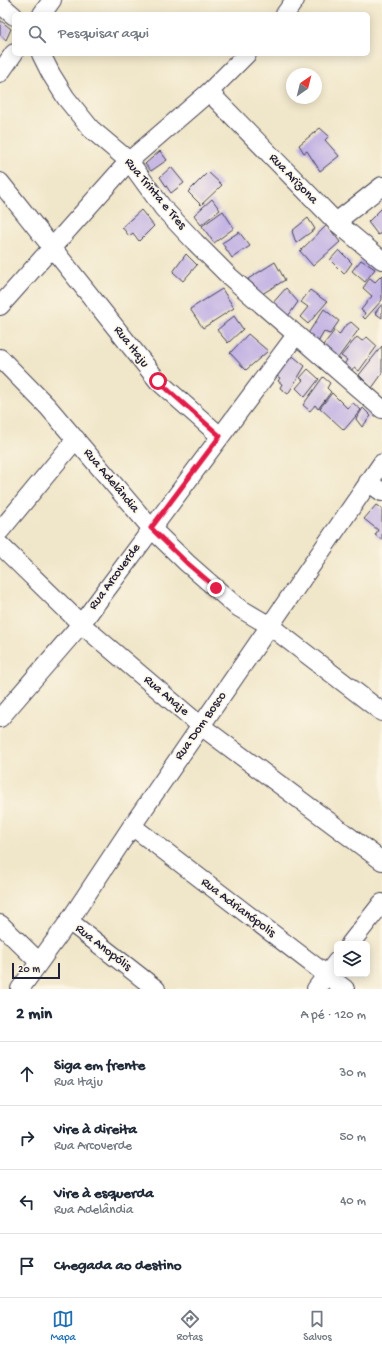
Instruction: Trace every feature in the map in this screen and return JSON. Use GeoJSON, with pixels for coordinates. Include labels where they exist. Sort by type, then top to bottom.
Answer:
{"type":"FeatureCollection","features":[{"type":"Feature","properties":{"kind":"street"},"geometry":{"type":"LineString","coordinates":[[43,12],[52,0]]}},
{"type":"Feature","properties":{"kind":"street"},"geometry":{"type":"LineString","coordinates":[[286,12],[295,0]]}},
{"type":"Feature","properties":{"kind":"street"},"geometry":{"type":"LineString","coordinates":[[0,4],[12,14]]}},
{"type":"Feature","properties":{"kind":"street"},"geometry":{"type":"LineString","coordinates":[[0,73],[12,56]]}},
{"type":"Feature","properties":{"kind":"street","name":"Rua Trinta e Tres"},"geometry":{"type":"LineString","coordinates":[[43,56],[51,74],[71,104],[91,128],[130,161],[164,208],[229,276],[296,335]]}},
{"type":"Feature","properties":{"kind":"street"},"geometry":{"type":"LineString","coordinates":[[0,306],[130,161],[209,92],[245,56]]}},
{"type":"Feature","properties":{"kind":"street","name":"Rua Arizona"},"geometry":{"type":"LineString","coordinates":[[209,92],[336,222],[382,260]]}},
{"type":"Feature","properties":{"kind":"street"},"geometry":{"type":"LineString","coordinates":[[0,182],[52,247]]}},
{"type":"Feature","properties":{"kind":"street"},"geometry":{"type":"LineString","coordinates":[[336,222],[382,186]]}},
{"type":"Feature","properties":{"kind":"street","name":"Rua Itaju"},"geometry":{"type":"LineString","coordinates":[[52,247],[158,381],[220,436]]}},
{"type":"Feature","properties":{"kind":"street"},"geometry":{"type":"LineString","coordinates":[[296,335],[382,409]]}},
{"type":"Feature","properties":{"kind":"street","name":"Rua Arcoverde"},"geometry":{"type":"LineString","coordinates":[[0,718],[81,624],[296,335]]}},
{"type":"Feature","properties":{"kind":"street","name":"Rua Adelândia"},"geometry":{"type":"LineString","coordinates":[[0,358],[48,407],[151,528],[187,563],[236,606],[270,626],[380,707]]}},
{"type":"Feature","properties":{"kind":"street"},"geometry":{"type":"LineString","coordinates":[[0,531],[76,440]]}},
{"type":"Feature","properties":{"kind":"street","name":"Rua Dom Bosco"},"geometry":{"type":"LineString","coordinates":[[20,989],[69,921],[132,826],[270,626],[375,487],[382,463]]}},
{"type":"Feature","properties":{"kind":"street","name":"Rua Anaje"},"geometry":{"type":"LineString","coordinates":[[0,546],[81,624],[201,726],[382,862]]}},
{"type":"Feature","properties":{"kind":"street","name":"Rua Adrianópolis"},"geometry":{"type":"LineString","coordinates":[[132,826],[345,989]]}},
{"type":"Feature","properties":{"kind":"street"},"geometry":{"type":"LineString","coordinates":[[352,941],[382,903]]}},
{"type":"Feature","properties":{"kind":"street","name":"Rua Anopólis"},"geometry":{"type":"LineString","coordinates":[[69,921],[156,989]]}},
{"type":"Feature","properties":{"kind":"street"},"geometry":{"type":"LineString","coordinates":[[0,924],[39,962]]}},
{"type":"Feature","properties":{"kind":"building"},"geometry":{"type":"Polygon","coordinates":[[[0,20],[11,29],[6,40],[0,35],[0,20]]]}},
{"type":"Feature","properties":{"kind":"building"},"geometry":{"type":"Polygon","coordinates":[[[320,128],[329,136],[325,140],[339,156],[320,171],[307,151],[304,153],[299,145],[320,128]]]}},
{"type":"Feature","properties":{"kind":"building"},"geometry":{"type":"Polygon","coordinates":[[[160,151],[167,160],[151,171],[145,164],[160,151]]]}},
{"type":"Feature","properties":{"kind":"building"},"geometry":{"type":"Polygon","coordinates":[[[171,167],[184,183],[171,193],[160,177],[171,167]]]}},
{"type":"Feature","properties":{"kind":"building"},"geometry":{"type":"Polygon","coordinates":[[[208,172],[222,185],[201,205],[188,192],[208,172]]]}},
{"type":"Feature","properties":{"kind":"building"},"geometry":{"type":"Polygon","coordinates":[[[212,199],[220,210],[201,225],[194,215],[212,199]]]}},
{"type":"Feature","properties":{"kind":"building"},"geometry":{"type":"Polygon","coordinates":[[[382,208],[382,232],[378,235],[368,222],[382,208]]]}},
{"type":"Feature","properties":{"kind":"building"},"geometry":{"type":"Polygon","coordinates":[[[141,210],[154,226],[139,241],[133,233],[129,236],[122,227],[141,210]]]}},
{"type":"Feature","properties":{"kind":"building"},"geometry":{"type":"Polygon","coordinates":[[[223,211],[234,228],[214,243],[202,226],[223,211]]]}},
{"type":"Feature","properties":{"kind":"building"},"geometry":{"type":"Polygon","coordinates":[[[308,218],[315,229],[296,243],[292,231],[308,218]]]}},
{"type":"Feature","properties":{"kind":"building"},"geometry":{"type":"Polygon","coordinates":[[[327,225],[340,242],[313,266],[300,251],[327,225]]]}},
{"type":"Feature","properties":{"kind":"building"},"geometry":{"type":"Polygon","coordinates":[[[239,232],[250,246],[232,258],[222,243],[239,232]]]}},
{"type":"Feature","properties":{"kind":"building"},"geometry":{"type":"Polygon","coordinates":[[[339,250],[352,263],[344,274],[330,260],[339,250]]]}},
{"type":"Feature","properties":{"kind":"building"},"geometry":{"type":"Polygon","coordinates":[[[186,254],[197,265],[183,281],[173,272],[186,254]]]}},
{"type":"Feature","properties":{"kind":"building"},"geometry":{"type":"Polygon","coordinates":[[[361,260],[375,269],[365,282],[352,271],[361,260]]]}},
{"type":"Feature","properties":{"kind":"building"},"geometry":{"type":"Polygon","coordinates":[[[275,262],[285,280],[257,297],[248,279],[275,262]]]}},
{"type":"Feature","properties":{"kind":"building"},"geometry":{"type":"Polygon","coordinates":[[[382,275],[382,300],[365,319],[363,317],[365,313],[361,310],[372,296],[363,288],[370,278],[375,282],[382,275]]]}},
{"type":"Feature","properties":{"kind":"building"},"geometry":{"type":"Polygon","coordinates":[[[286,288],[298,302],[286,319],[271,305],[286,288]]]}},
{"type":"Feature","properties":{"kind":"building"},"geometry":{"type":"Polygon","coordinates":[[[222,289],[234,308],[203,328],[190,309],[222,289]]]}},
{"type":"Feature","properties":{"kind":"building"},"geometry":{"type":"Polygon","coordinates":[[[310,290],[327,302],[308,324],[300,317],[308,307],[301,302],[310,290]]]}},
{"type":"Feature","properties":{"kind":"building"},"geometry":{"type":"Polygon","coordinates":[[[382,304],[382,318],[375,313],[382,304]]]}},
{"type":"Feature","properties":{"kind":"building"},"geometry":{"type":"Polygon","coordinates":[[[324,309],[339,321],[330,334],[324,332],[318,342],[307,335],[324,309]]]}},
{"type":"Feature","properties":{"kind":"building"},"geometry":{"type":"Polygon","coordinates":[[[234,316],[243,329],[228,343],[217,330],[234,316]]]}},
{"type":"Feature","properties":{"kind":"building"},"geometry":{"type":"Polygon","coordinates":[[[351,322],[359,329],[335,362],[320,349],[335,330],[339,335],[345,326],[351,322]]]}},
{"type":"Feature","properties":{"kind":"building"},"geometry":{"type":"Polygon","coordinates":[[[248,334],[268,351],[246,370],[230,353],[248,334]]]}},
{"type":"Feature","properties":{"kind":"building"},"geometry":{"type":"Polygon","coordinates":[[[357,337],[362,341],[367,337],[377,346],[359,371],[354,367],[348,375],[341,369],[347,360],[341,356],[357,337]]]}},
{"type":"Feature","properties":{"kind":"building"},"geometry":{"type":"Polygon","coordinates":[[[382,346],[382,374],[372,388],[359,375],[382,346]]]}},
{"type":"Feature","properties":{"kind":"building"},"geometry":{"type":"Polygon","coordinates":[[[288,352],[305,366],[288,394],[280,388],[282,384],[278,381],[280,378],[272,373],[288,352]]]}},
{"type":"Feature","properties":{"kind":"building"},"geometry":{"type":"Polygon","coordinates":[[[308,369],[319,379],[305,397],[296,388],[303,380],[300,378],[308,369]]]}},
{"type":"Feature","properties":{"kind":"building"},"geometry":{"type":"Polygon","coordinates":[[[323,377],[330,383],[327,388],[331,392],[318,409],[315,405],[310,411],[303,405],[323,377]]]}},
{"type":"Feature","properties":{"kind":"building"},"geometry":{"type":"Polygon","coordinates":[[[332,393],[347,408],[353,403],[361,410],[344,430],[320,408],[332,393]]]}},
{"type":"Feature","properties":{"kind":"building"},"geometry":{"type":"Polygon","coordinates":[[[363,408],[371,416],[362,427],[356,419],[363,408]]]}},
{"type":"Feature","properties":{"kind":"building"},"geometry":{"type":"Polygon","coordinates":[[[376,505],[382,509],[382,540],[375,535],[378,530],[364,519],[376,505]]]}},
{"type":"Feature","properties":{"kind":"route"},"geometry":{"type":"LineString","coordinates":[[158,381],[220,436],[151,528],[187,563],[216,588]]}}]}
